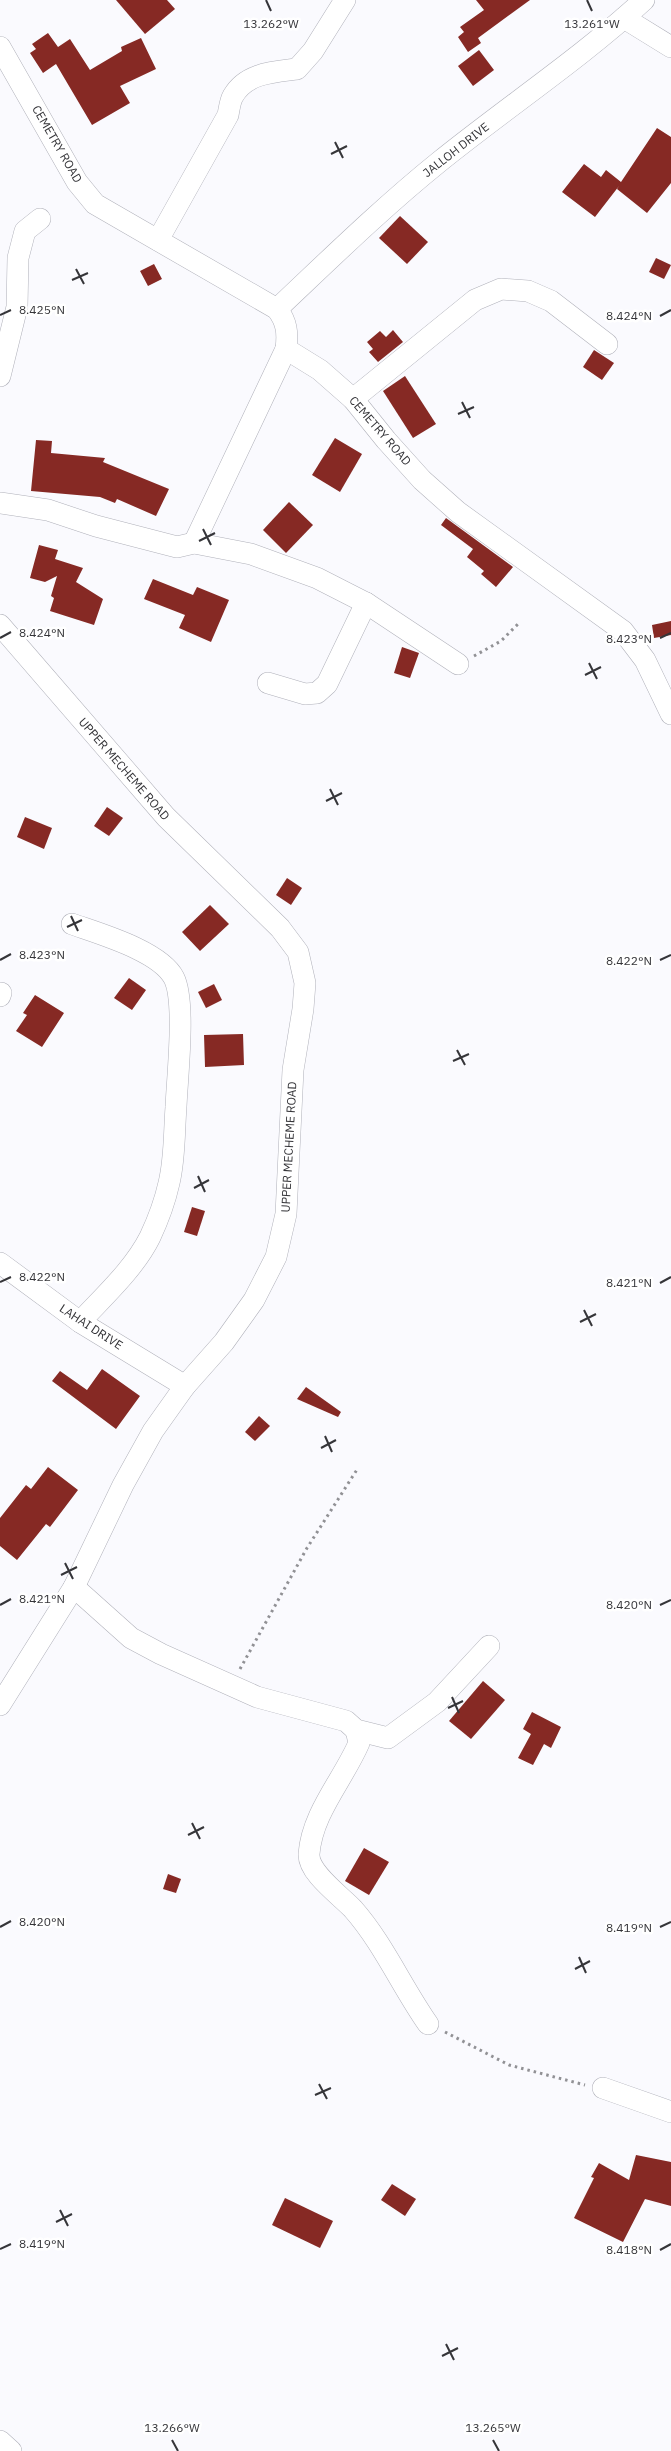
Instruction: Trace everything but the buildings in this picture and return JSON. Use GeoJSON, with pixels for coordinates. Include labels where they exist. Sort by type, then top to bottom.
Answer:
{"type":"FeatureCollection","features":[{"type":"Feature","properties":{"kind":"street"},"geometry":{"type":"LineString","coordinates":[[158,240],[228,116],[232,96],[248,79],[276,71],[297,69],[313,51],[345,0]]}},
{"type":"Feature","properties":{"kind":"street","name":"JALLOH DRIVE"},"geometry":{"type":"LineString","coordinates":[[277,309],[381,210],[440,161],[624,18],[644,0]]}},
{"type":"Feature","properties":{"kind":"street"},"geometry":{"type":"LineString","coordinates":[[624,18],[671,46]]}},
{"type":"Feature","properties":{"kind":"street","name":"CEMETRY ROAD"},"geometry":{"type":"LineString","coordinates":[[0,47],[8,74],[77,182],[95,204],[277,309]]}},
{"type":"Feature","properties":{"kind":"street"},"geometry":{"type":"LineString","coordinates":[[0,376],[17,307],[18,258],[25,231],[40,219]]}},
{"type":"Feature","properties":{"kind":"street"},"geometry":{"type":"LineString","coordinates":[[353,398],[475,300],[501,288],[528,291],[551,301],[607,344]]}},
{"type":"Feature","properties":{"kind":"street"},"geometry":{"type":"LineString","coordinates":[[194,543],[286,349],[288,332],[283,317],[277,309]]}},
{"type":"Feature","properties":{"kind":"street","name":"CEMETRY ROAD"},"geometry":{"type":"LineString","coordinates":[[286,349],[320,370],[353,398],[386,440],[422,480],[458,512],[623,631],[645,660],[671,714]]}},
{"type":"Feature","properties":{"kind":"street"},"geometry":{"type":"LineString","coordinates":[[0,503],[48,510],[96,526],[177,547],[194,543],[251,554],[317,578],[366,603],[458,664]]}},
{"type":"Feature","properties":{"kind":"street"},"geometry":{"type":"LineString","coordinates":[[268,683],[305,694],[317,693],[327,684],[366,603]]}},
{"type":"Feature","properties":{"kind":"street","name":"UPPER MECHEME ROAD"},"geometry":{"type":"LineString","coordinates":[[0,625],[166,817],[280,928],[298,952],[304,983],[303,1009],[293,1070],[286,1214],[276,1257],[254,1300],[224,1342],[185,1386],[153,1431],[74,1587],[0,1705]]}},
{"type":"Feature","properties":{"kind":"street"},"geometry":{"type":"LineString","coordinates":[[72,924],[108,936],[160,961],[175,979],[180,1047],[173,1161],[161,1210],[149,1238],[124,1274],[80,1322]]}},
{"type":"Feature","properties":{"kind":"street","name":"LAHAI DRIVE"},"geometry":{"type":"LineString","coordinates":[[0,1263],[80,1322],[185,1386]]}},
{"type":"Feature","properties":{"kind":"street"},"geometry":{"type":"LineString","coordinates":[[74,1587],[131,1638],[161,1654],[257,1697],[346,1721],[356,1730],[388,1738],[437,1702],[489,1646]]}},
{"type":"Feature","properties":{"kind":"street"},"geometry":{"type":"LineString","coordinates":[[356,1730],[358,1743],[311,1835],[309,1857],[317,1874],[361,1918],[428,2024]]}},
{"type":"Feature","properties":{"kind":"street"},"geometry":{"type":"LineString","coordinates":[[604,2088],[671,2112]]}},
{"type":"Feature","properties":{"kind":"street"},"geometry":{"type":"LineString","coordinates":[[0,2441],[11,2451]]}},
{"type":"Feature","properties":{"kind":"path"},"geometry":{"type":"LineString","coordinates":[[458,664],[501,641],[518,624]]}},
{"type":"Feature","properties":{"kind":"path"},"geometry":{"type":"LineString","coordinates":[[232,1685],[263,1624],[307,1548],[358,1468]]}},
{"type":"Feature","properties":{"kind":"path"},"geometry":{"type":"LineString","coordinates":[[428,2024],[509,2065],[551,2078],[604,2088]]}}]}
